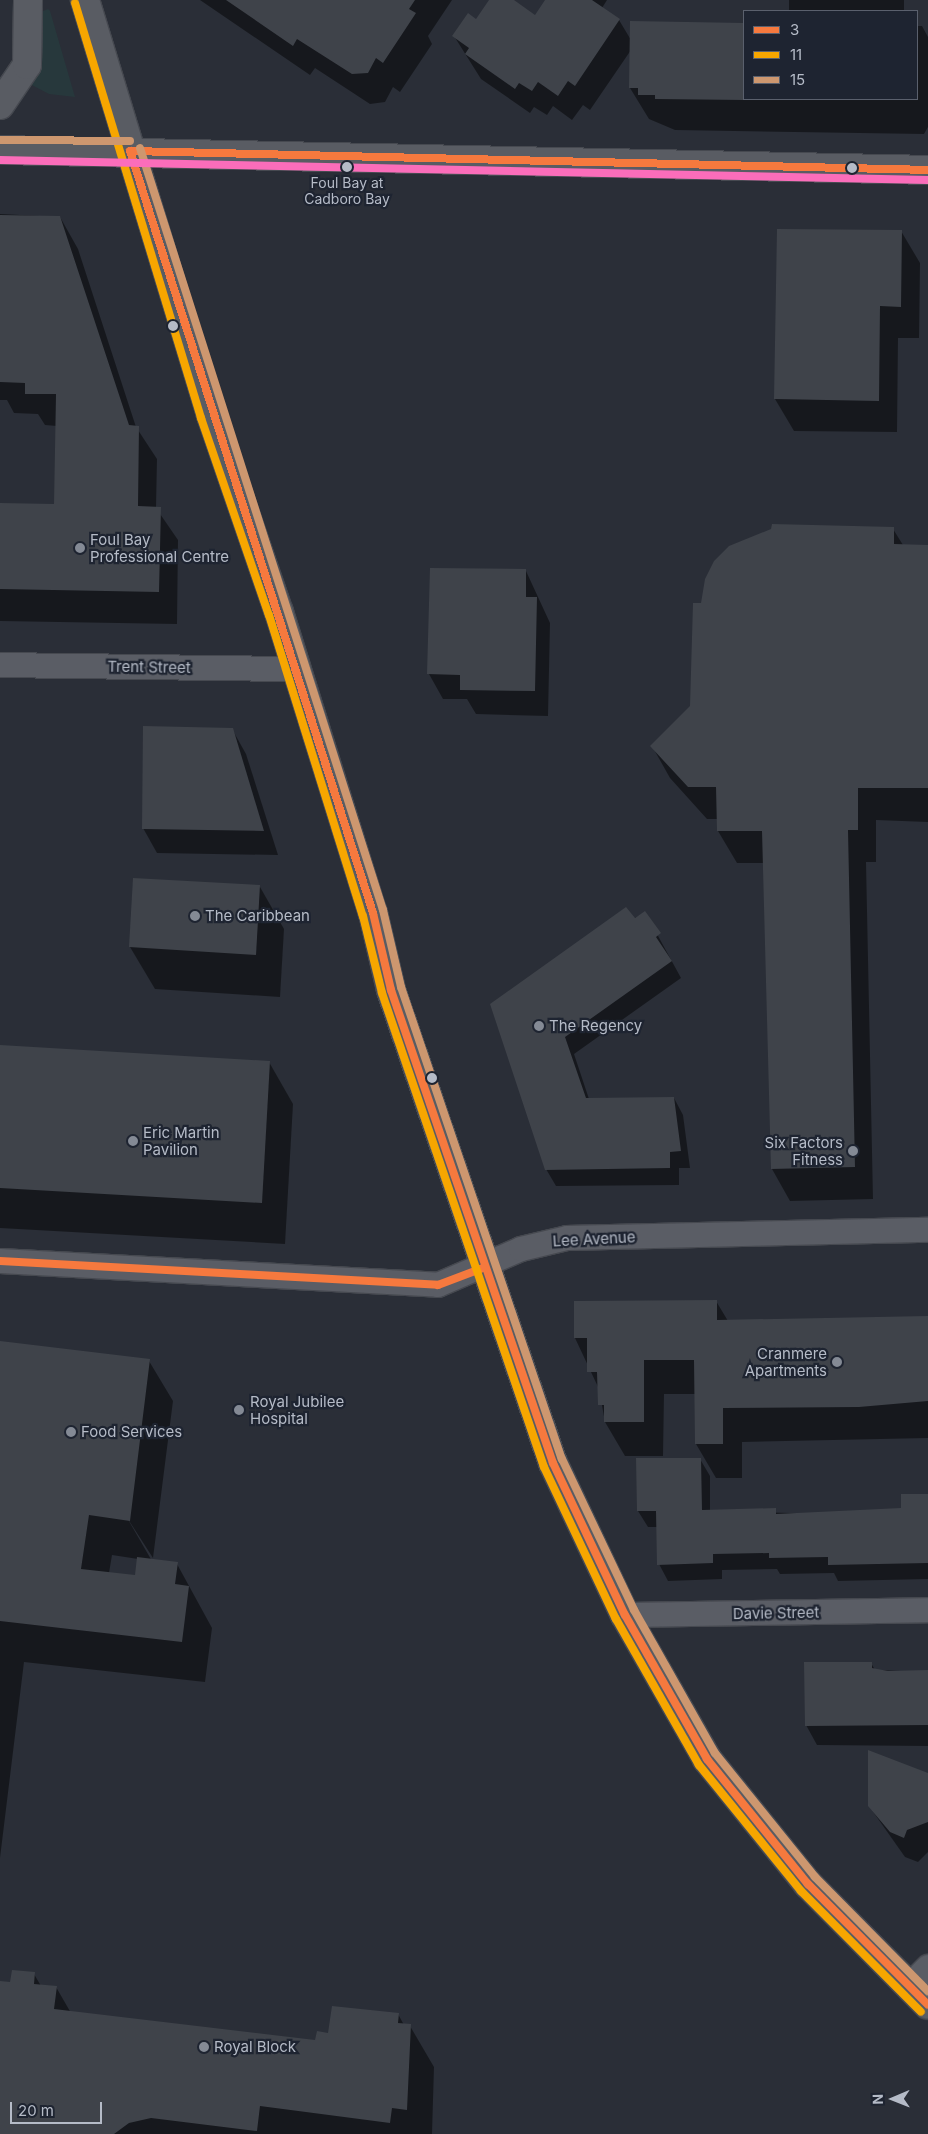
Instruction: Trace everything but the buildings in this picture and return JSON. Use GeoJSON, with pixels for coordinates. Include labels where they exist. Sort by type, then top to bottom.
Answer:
{"type":"FeatureCollection","features":[{"type":"Feature","properties":{"kind":"main road"},"geometry":{"type":"LineString","coordinates":[[0,105],[27,65],[28,0]]}},
{"type":"Feature","properties":{"kind":"main road"},"geometry":{"type":"LineString","coordinates":[[84,0],[211,416],[298,669],[373,913],[391,990],[483,1268],[553,1463],[625,1615],[665,1692],[718,1773],[808,1884],[919,1976],[928,2005]]}},
{"type":"Feature","properties":{"kind":"main road"},"geometry":{"type":"LineString","coordinates":[[0,150],[130,151],[928,170]]}},
{"type":"Feature","properties":{"kind":"street","name":"Trent Street"},"geometry":{"type":"LineString","coordinates":[[0,665],[298,669]]}},
{"type":"Feature","properties":{"kind":"street","name":"Lee Avenue"},"geometry":{"type":"LineString","coordinates":[[0,1261],[438,1285],[483,1268],[521,1249],[567,1238],[928,1230]]}},
{"type":"Feature","properties":{"kind":"street","name":"Davie Street"},"geometry":{"type":"LineString","coordinates":[[625,1615],[928,1610]]}},
{"type":"Feature","properties":{"kind":"shaded area"},"geometry":{"type":"Polygon","coordinates":[[[48,9],[75,97],[49,94],[28,83],[41,48],[41,12],[48,9]]]}},
{"type":"Feature","properties":{"kind":"transit line","name":"11"},"geometry":{"type":"LineString","coordinates":[[75,3],[201,418],[269,615],[363,916],[382,993],[544,1467],[616,1619],[699,1765],[801,1891],[921,2012]]}},
{"type":"Feature","properties":{"kind":"transit line","name":"15"},"geometry":{"type":"LineString","coordinates":[[0,140],[130,141]]}},
{"type":"Feature","properties":{"kind":"transit line","name":"15"},"geometry":{"type":"LineString","coordinates":[[140,148],[383,910],[401,987],[562,1459],[634,1610],[715,1753],[815,1877],[928,1991]]}},
{"type":"Feature","properties":{"kind":"transit line","name":"3"},"geometry":{"type":"LineString","coordinates":[[130,151],[373,913],[391,990],[553,1463],[625,1615],[707,1759],[808,1884],[928,2005]]}},
{"type":"Feature","properties":{"kind":"transit line","name":"3"},"geometry":{"type":"LineString","coordinates":[[130,151],[928,170]]}},
{"type":"Feature","properties":{"kind":"transit line"},"geometry":{"type":"LineString","coordinates":[[0,160],[928,180]]}},
{"type":"Feature","properties":{"kind":"transit line","name":"3"},"geometry":{"type":"LineString","coordinates":[[0,1261],[438,1285],[483,1268]]}},
{"type":"Feature","properties":{"kind":"place","name":"Foul Bay at Cadboro Bay"},"geometry":{"type":"Point","coordinates":[347,167]}},
{"type":"Feature","properties":{"kind":"place","name":"Foul Bay Professional Centre"},"geometry":{"type":"Point","coordinates":[80,548]}},
{"type":"Feature","properties":{"kind":"place","name":"The Caribbean"},"geometry":{"type":"Point","coordinates":[195,916]}},
{"type":"Feature","properties":{"kind":"place","name":"The Regency"},"geometry":{"type":"Point","coordinates":[539,1026]}},
{"type":"Feature","properties":{"kind":"place","name":"Eric Martin Pavilion"},"geometry":{"type":"Point","coordinates":[133,1141]}},
{"type":"Feature","properties":{"kind":"place","name":"Six Factors Fitness"},"geometry":{"type":"Point","coordinates":[853,1151]}},
{"type":"Feature","properties":{"kind":"place","name":"Cranmere Apartments"},"geometry":{"type":"Point","coordinates":[837,1362]}},
{"type":"Feature","properties":{"kind":"place","name":"Royal Jubilee Hospital"},"geometry":{"type":"Point","coordinates":[239,1410]}},
{"type":"Feature","properties":{"kind":"place","name":"Food Services"},"geometry":{"type":"Point","coordinates":[71,1432]}},
{"type":"Feature","properties":{"kind":"place","name":"Royal Block"},"geometry":{"type":"Point","coordinates":[204,2047]}}]}
